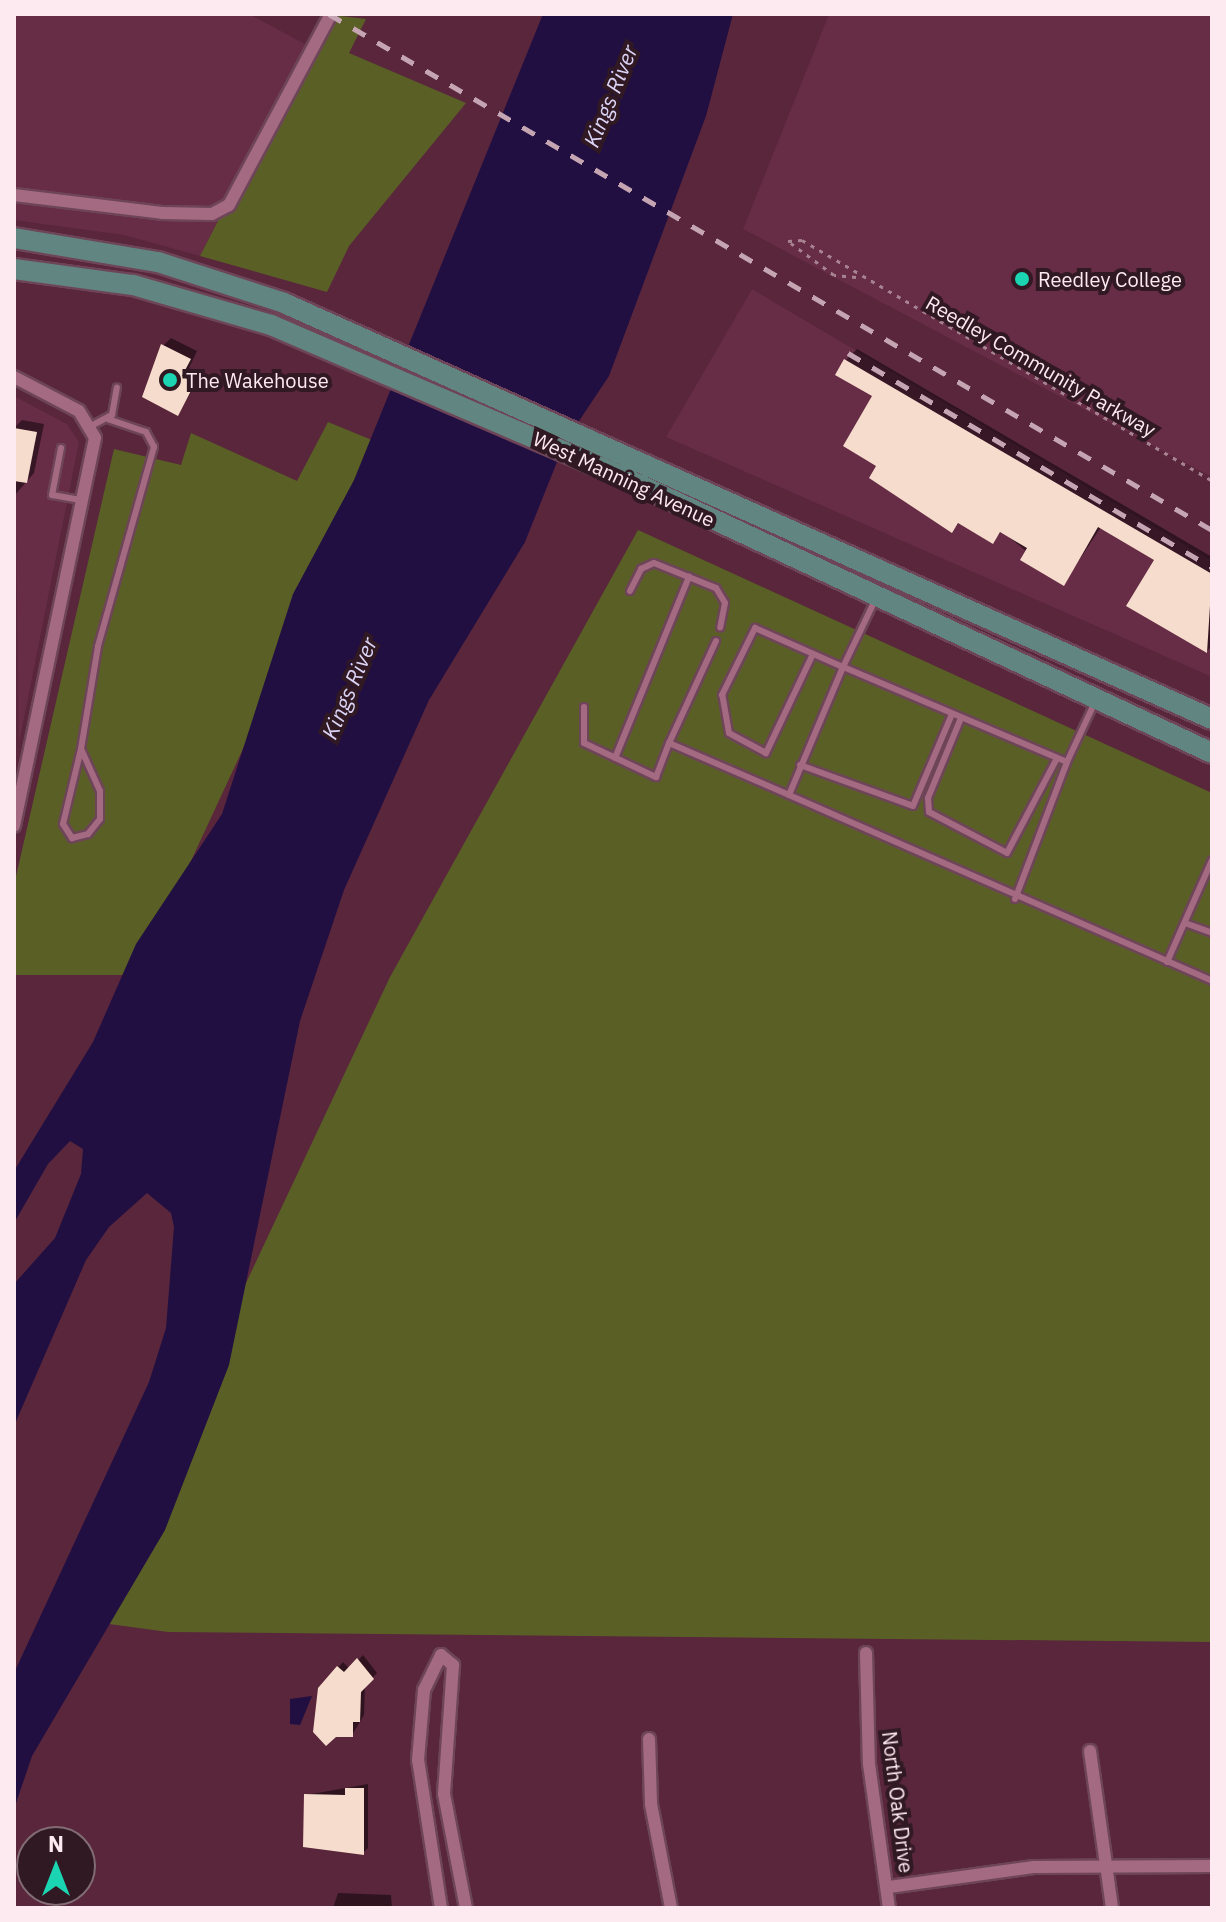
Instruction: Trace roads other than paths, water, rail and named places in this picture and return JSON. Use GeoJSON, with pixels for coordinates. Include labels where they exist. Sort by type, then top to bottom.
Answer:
{"type":"FeatureCollection","features":[{"type":"Feature","properties":{"kind":"main road","name":"West Manning Avenue"},"geometry":{"type":"LineString","coordinates":[[14,238],[199,272],[333,323],[628,453],[1212,719]]}},
{"type":"Feature","properties":{"kind":"main road","name":"West Manning Avenue"},"geometry":{"type":"LineString","coordinates":[[14,269],[192,299],[322,346],[619,475],[1095,702],[1212,753]]}},
{"type":"Feature","properties":{"kind":"street"},"geometry":{"type":"LineString","coordinates":[[14,195],[162,213],[212,214],[229,205],[331,14]]}},
{"type":"Feature","properties":{"kind":"street"},"geometry":{"type":"LineString","coordinates":[[14,377],[79,411],[91,426],[94,446],[14,826]]}},
{"type":"Feature","properties":{"kind":"street","name":"North Oak Drive"},"geometry":{"type":"LineString","coordinates":[[866,1653],[869,1764],[889,1887],[889,1908]]}},
{"type":"Feature","properties":{"kind":"street"},"geometry":{"type":"LineString","coordinates":[[441,1908],[418,1760],[424,1690],[429,1668],[441,1655],[453,1665],[444,1794],[466,1908]]}},
{"type":"Feature","properties":{"kind":"street"},"geometry":{"type":"LineString","coordinates":[[649,1739],[651,1804],[671,1908]]}},
{"type":"Feature","properties":{"kind":"street"},"geometry":{"type":"LineString","coordinates":[[1090,1751],[1103,1867],[1112,1908]]}},
{"type":"Feature","properties":{"kind":"street"},"geometry":{"type":"LineString","coordinates":[[889,1887],[980,1871],[1212,1866]]}},
{"type":"Feature","properties":{"kind":"lane"},"geometry":{"type":"LineString","coordinates":[[108,419],[117,387]]}},
{"type":"Feature","properties":{"kind":"lane"},"geometry":{"type":"LineString","coordinates":[[81,749],[102,809],[96,828],[72,838],[63,824],[81,749],[98,646],[154,447],[146,432],[108,419],[91,426]]}},
{"type":"Feature","properties":{"kind":"lane"},"geometry":{"type":"LineString","coordinates":[[61,448],[52,495],[84,500]]}},
{"type":"Feature","properties":{"kind":"lane"},"geometry":{"type":"LineString","coordinates":[[630,591],[641,569],[654,563],[716,588],[725,603],[720,628]]}},
{"type":"Feature","properties":{"kind":"lane"},"geometry":{"type":"LineString","coordinates":[[615,758],[689,577]]}},
{"type":"Feature","properties":{"kind":"lane"},"geometry":{"type":"LineString","coordinates":[[789,795],[876,598]]}},
{"type":"Feature","properties":{"kind":"lane"},"geometry":{"type":"LineString","coordinates":[[813,654],[766,753],[746,748],[729,733],[722,695],[755,628],[1067,762]]}},
{"type":"Feature","properties":{"kind":"lane"},"geometry":{"type":"LineString","coordinates":[[584,707],[584,743],[656,777],[716,641]]}},
{"type":"Feature","properties":{"kind":"lane"},"geometry":{"type":"LineString","coordinates":[[1015,899],[1067,762],[1095,702]]}},
{"type":"Feature","properties":{"kind":"lane"},"geometry":{"type":"LineString","coordinates":[[800,765],[913,806],[952,714]]}},
{"type":"Feature","properties":{"kind":"lane"},"geometry":{"type":"LineString","coordinates":[[961,718],[928,798],[929,812],[1007,853],[1016,845],[1057,758]]}},
{"type":"Feature","properties":{"kind":"lane"},"geometry":{"type":"LineString","coordinates":[[669,743],[1015,899],[1212,981]]}},
{"type":"Feature","properties":{"kind":"lane"},"geometry":{"type":"LineString","coordinates":[[1167,962],[1212,860]]}},
{"type":"Feature","properties":{"kind":"lane"},"geometry":{"type":"LineString","coordinates":[[1185,923],[1211,934]]}},
{"type":"Feature","properties":{"kind":"water","name":"Kings River"},"geometry":{"type":"Polygon","coordinates":[[[543,14],[733,14],[706,116],[609,376],[565,442],[525,542],[429,700],[344,890],[300,1021],[229,1365],[165,1530],[32,1756],[14,1809],[14,1673],[149,1382],[166,1328],[174,1227],[171,1213],[147,1193],[109,1227],[86,1260],[14,1426],[14,1284],[55,1238],[81,1174],[83,1149],[70,1141],[48,1164],[14,1223],[14,1171],[93,1042],[136,944],[222,814],[293,594],[354,480],[543,14]]]}},
{"type":"Feature","properties":{"kind":"water"},"geometry":{"type":"Polygon","coordinates":[[[312,1696],[300,1725],[290,1724],[290,1699],[312,1696]]]}},
{"type":"Feature","properties":{"kind":"railway"},"geometry":{"type":"LineString","coordinates":[[329,14],[1212,530]]}},
{"type":"Feature","properties":{"kind":"railway"},"geometry":{"type":"LineString","coordinates":[[848,353],[1212,567]]}},
{"type":"Feature","properties":{"kind":"place","name":"Reedley College"},"geometry":{"type":"Point","coordinates":[1022,279]}},
{"type":"Feature","properties":{"kind":"place","name":"The Wakehouse"},"geometry":{"type":"Point","coordinates":[170,380]}}]}
